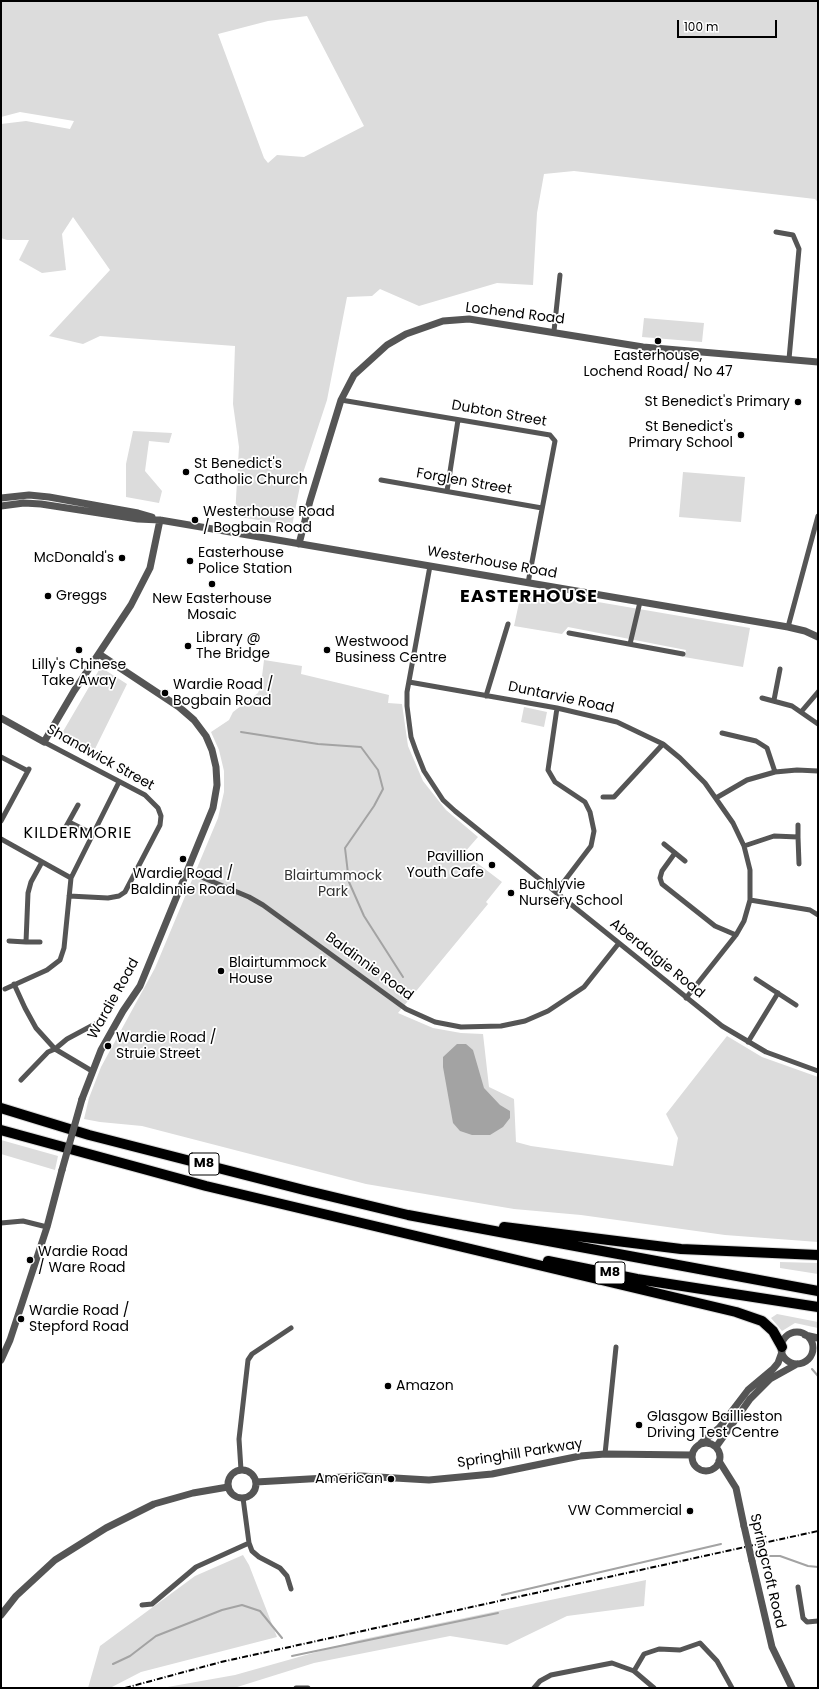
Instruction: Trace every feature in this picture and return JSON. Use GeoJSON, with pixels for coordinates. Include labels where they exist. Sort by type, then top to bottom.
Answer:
{"type":"FeatureCollection","features":[{"type":"Feature","properties":{"kind":"highway","name":"M8"},"geometry":{"type":"LineString","coordinates":[[1,1108],[97,1137],[408,1215],[818,1291]]}},
{"type":"Feature","properties":{"kind":"highway","name":"M8"},"geometry":{"type":"LineString","coordinates":[[1,1130],[206,1186],[749,1316],[762,1321],[769,1326],[782,1349]]}},
{"type":"Feature","properties":{"kind":"highway"},"geometry":{"type":"LineString","coordinates":[[408,1215],[682,1249],[818,1255]]}},
{"type":"Feature","properties":{"kind":"highway","name":"M8"},"geometry":{"type":"LineString","coordinates":[[404,1233],[637,1279],[818,1307]]}},
{"type":"Feature","properties":{"kind":"street"},"geometry":{"type":"LineString","coordinates":[[776,232],[793,235],[800,249],[789,359]]}},
{"type":"Feature","properties":{"kind":"street"},"geometry":{"type":"LineString","coordinates":[[554,331],[560,275]]}},
{"type":"Feature","properties":{"kind":"street","name":"Lochend Road"},"geometry":{"type":"LineString","coordinates":[[299,544],[310,501],[341,400],[354,376],[387,345],[406,334],[443,321],[469,319],[554,331],[643,347],[818,362]]}},
{"type":"Feature","properties":{"kind":"street","name":"Dubton Street"},"geometry":{"type":"LineString","coordinates":[[341,400],[550,435],[555,441],[528,582]]}},
{"type":"Feature","properties":{"kind":"street"},"geometry":{"type":"LineString","coordinates":[[447,491],[458,420]]}},
{"type":"Feature","properties":{"kind":"street","name":"Forglen Street"},"geometry":{"type":"LineString","coordinates":[[381,480],[542,508]]}},
{"type":"Feature","properties":{"kind":"street","name":"Westerhouse Road"},"geometry":{"type":"LineString","coordinates":[[1,498],[29,495],[49,497],[138,513],[160,520]]}},
{"type":"Feature","properties":{"kind":"street","name":"Westerhouse Road"},"geometry":{"type":"LineString","coordinates":[[1,506],[24,503],[41,504],[138,519],[160,520],[788,627],[805,631],[818,637]]}},
{"type":"Feature","properties":{"kind":"street"},"geometry":{"type":"LineString","coordinates":[[788,627],[818,516]]}},
{"type":"Feature","properties":{"kind":"street"},"geometry":{"type":"LineString","coordinates":[[44,742],[74,691],[122,621],[150,568],[160,520]]}},
{"type":"Feature","properties":{"kind":"street","name":"Aberdalgie Road"},"geometry":{"type":"LineString","coordinates":[[430,566],[409,682],[407,706],[411,737],[424,771],[433,786],[455,811],[722,1026],[748,1042],[786,1060],[818,1071]]}},
{"type":"Feature","properties":{"kind":"street"},"geometry":{"type":"LineString","coordinates":[[630,644],[640,602]]}},
{"type":"Feature","properties":{"kind":"street"},"geometry":{"type":"LineString","coordinates":[[486,696],[508,624]]}},
{"type":"Feature","properties":{"kind":"street"},"geometry":{"type":"LineString","coordinates":[[569,633],[683,654]]}},
{"type":"Feature","properties":{"kind":"street","name":"Wardie Road"},"geometry":{"type":"LineString","coordinates":[[1,1360],[10,1340],[47,1227],[82,1099],[92,1071],[108,1038],[140,986],[215,800],[217,776],[212,750],[206,736],[186,713],[99,654]]}},
{"type":"Feature","properties":{"kind":"street"},"geometry":{"type":"LineString","coordinates":[[774,700],[780,670]]}},
{"type":"Feature","properties":{"kind":"street","name":"Duntarvie Road"},"geometry":{"type":"LineString","coordinates":[[409,682],[556,708],[617,722],[663,744],[680,758],[705,783],[716,798],[744,846],[750,870],[750,900],[744,920],[736,935],[686,998]]}},
{"type":"Feature","properties":{"kind":"street"},"geometry":{"type":"LineString","coordinates":[[801,712],[818,692]]}},
{"type":"Feature","properties":{"kind":"street"},"geometry":{"type":"LineString","coordinates":[[762,698],[774,700],[801,712],[818,724]]}},
{"type":"Feature","properties":{"kind":"street"},"geometry":{"type":"LineString","coordinates":[[556,708],[548,770],[556,782],[585,802],[590,812],[594,831],[591,846],[588,851],[556,892]]}},
{"type":"Feature","properties":{"kind":"street","name":"Shandwick Street"},"geometry":{"type":"LineString","coordinates":[[1,718],[119,782],[145,794],[158,808],[161,816],[160,825],[128,889],[122,894],[108,898],[69,896]]}},
{"type":"Feature","properties":{"kind":"street"},"geometry":{"type":"LineString","coordinates":[[722,733],[756,741],[767,748],[775,772]]}},
{"type":"Feature","properties":{"kind":"street"},"geometry":{"type":"LineString","coordinates":[[603,797],[614,797],[663,744]]}},
{"type":"Feature","properties":{"kind":"street"},"geometry":{"type":"LineString","coordinates":[[1,757],[28,770],[1,821]]}},
{"type":"Feature","properties":{"kind":"street"},"geometry":{"type":"LineString","coordinates":[[716,798],[747,780],[775,772],[797,770],[818,771]]}},
{"type":"Feature","properties":{"kind":"street"},"geometry":{"type":"LineString","coordinates":[[5,989],[47,970],[60,960],[64,948],[71,878],[119,782]]}},
{"type":"Feature","properties":{"kind":"street"},"geometry":{"type":"LineString","coordinates":[[63,832],[78,805]]}},
{"type":"Feature","properties":{"kind":"street"},"geometry":{"type":"LineString","coordinates":[[68,822],[93,834]]}},
{"type":"Feature","properties":{"kind":"street"},"geometry":{"type":"LineString","coordinates":[[798,824],[799,864]]}},
{"type":"Feature","properties":{"kind":"street"},"geometry":{"type":"LineString","coordinates":[[744,846],[774,836],[798,836]]}},
{"type":"Feature","properties":{"kind":"street"},"geometry":{"type":"LineString","coordinates":[[1,839],[71,878]]}},
{"type":"Feature","properties":{"kind":"street"},"geometry":{"type":"LineString","coordinates":[[664,844],[685,861]]}},
{"type":"Feature","properties":{"kind":"street"},"geometry":{"type":"LineString","coordinates":[[675,853],[662,871],[660,878],[662,884],[715,926],[736,935]]}},
{"type":"Feature","properties":{"kind":"street"},"geometry":{"type":"LineString","coordinates":[[26,942],[28,893],[31,882],[42,862]]}},
{"type":"Feature","properties":{"kind":"street","name":"Baldinnie Road"},"geometry":{"type":"LineString","coordinates":[[187,871],[249,897],[263,905],[406,1009],[435,1022],[461,1027],[489,1028],[508,1025],[531,1019],[548,1011],[584,987],[620,944]]}},
{"type":"Feature","properties":{"kind":"street"},"geometry":{"type":"LineString","coordinates":[[750,900],[810,910],[818,915]]}},
{"type":"Feature","properties":{"kind":"street"},"geometry":{"type":"LineString","coordinates":[[9,941],[40,942]]}},
{"type":"Feature","properties":{"kind":"street"},"geometry":{"type":"LineString","coordinates":[[756,979],[796,1006]]}},
{"type":"Feature","properties":{"kind":"street"},"geometry":{"type":"LineString","coordinates":[[14,984],[36,1028],[55,1049],[92,1071]]}},
{"type":"Feature","properties":{"kind":"street"},"geometry":{"type":"LineString","coordinates":[[748,1042],[778,993]]}},
{"type":"Feature","properties":{"kind":"street"},"geometry":{"type":"LineString","coordinates":[[22,1080],[48,1052],[55,1049],[67,1039],[94,1024]]}},
{"type":"Feature","properties":{"kind":"street"},"geometry":{"type":"LineString","coordinates":[[1,1223],[23,1222],[47,1227]]}},
{"type":"Feature","properties":{"kind":"street"},"geometry":{"type":"LineString","coordinates":[[241,1470],[239,1439],[248,1360],[252,1354],[291,1328]]}},
{"type":"Feature","properties":{"kind":"street"},"geometry":{"type":"LineString","coordinates":[[701,1443],[709,1443],[716,1447],[720,1454],[719,1461],[714,1468],[710,1470],[701,1470],[694,1464],[692,1456],[695,1448],[701,1443],[719,1428],[748,1390],[778,1363],[783,1341],[790,1334],[795,1333],[818,1338]]}},
{"type":"Feature","properties":{"kind":"street"},"geometry":{"type":"LineString","coordinates":[[805,1335],[812,1342],[813,1347],[810,1357]]}},
{"type":"Feature","properties":{"kind":"street"},"geometry":{"type":"LineString","coordinates":[[605,1454],[616,1347]]}},
{"type":"Feature","properties":{"kind":"street"},"geometry":{"type":"LineString","coordinates":[[782,1349],[787,1360],[797,1364]]}},
{"type":"Feature","properties":{"kind":"street"},"geometry":{"type":"LineString","coordinates":[[716,1447],[750,1399],[770,1379],[797,1364],[807,1361],[818,1352]]}},
{"type":"Feature","properties":{"kind":"street","name":"Springhill Parkway"},"geometry":{"type":"LineString","coordinates":[[256,1482],[361,1476],[429,1480],[492,1474],[580,1456],[605,1454],[692,1456]]}},
{"type":"Feature","properties":{"kind":"street","name":"Springcroft Road"},"geometry":{"type":"LineString","coordinates":[[719,1461],[736,1488],[772,1647],[792,1688]]}},
{"type":"Feature","properties":{"kind":"street"},"geometry":{"type":"LineString","coordinates":[[241,1470],[249,1472],[256,1482],[255,1491],[248,1497],[243,1498],[236,1497],[228,1487],[230,1478],[233,1474],[241,1470]]}},
{"type":"Feature","properties":{"kind":"street"},"geometry":{"type":"LineString","coordinates":[[1,1615],[16,1596],[55,1560],[106,1528],[154,1504],[194,1493],[228,1487]]}},
{"type":"Feature","properties":{"kind":"street"},"geometry":{"type":"LineString","coordinates":[[243,1498],[249,1543],[252,1551],[259,1557],[280,1568],[287,1576],[291,1589]]}},
{"type":"Feature","properties":{"kind":"street"},"geometry":{"type":"LineString","coordinates":[[142,1605],[152,1604],[196,1567],[249,1543]]}},
{"type":"Feature","properties":{"kind":"street"},"geometry":{"type":"LineString","coordinates":[[798,1587],[803,1618],[807,1622],[818,1621]]}},
{"type":"Feature","properties":{"kind":"street"},"geometry":{"type":"LineString","coordinates":[[634,1671],[644,1654],[659,1649],[680,1650],[700,1643],[717,1661],[732,1688]]}},
{"type":"Feature","properties":{"kind":"street"},"geometry":{"type":"LineString","coordinates":[[534,1688],[551,1675],[612,1663],[634,1671],[653,1688]]}},
{"type":"Feature","properties":{"kind":"street"},"geometry":{"type":"LineString","coordinates":[[296,1688],[308,1688]]}},
{"type":"Feature","properties":{"kind":"green space"},"geometry":{"type":"Polygon","coordinates":[[[1,1],[818,1],[818,202],[815,199],[574,171],[544,174],[537,213],[533,285],[497,283],[419,306],[380,289],[372,296],[347,297],[327,400],[302,476],[292,526],[235,516],[239,447],[233,404],[235,346],[100,336],[83,344],[49,336],[110,270],[73,217],[62,234],[66,270],[42,273],[19,260],[29,240],[7,240],[1,238],[1,124],[26,121],[70,129],[74,121],[20,112],[1,117],[1,1]],[[307,16],[268,21],[218,34],[264,158],[268,163],[277,155],[304,157],[364,126],[307,16]]]}},
{"type":"Feature","properties":{"kind":"green space"},"geometry":{"type":"Polygon","coordinates":[[[644,318],[704,323],[702,342],[642,337],[644,318]]]}},
{"type":"Feature","properties":{"kind":"green space"},"geometry":{"type":"Polygon","coordinates":[[[133,431],[172,433],[169,443],[149,441],[145,471],[162,491],[159,503],[126,497],[126,464],[133,431]]]}},
{"type":"Feature","properties":{"kind":"green space"},"geometry":{"type":"Polygon","coordinates":[[[683,472],[745,477],[741,522],[679,517],[683,472]]]}},
{"type":"Feature","properties":{"kind":"green space"},"geometry":{"type":"Polygon","coordinates":[[[522,589],[750,628],[743,667],[684,657],[686,650],[568,627],[562,634],[514,626],[522,589]]]}},
{"type":"Feature","properties":{"kind":"green space","name":"Blairtummock Park"},"geometry":{"type":"Polygon","coordinates":[[[264,660],[302,666],[301,674],[389,695],[388,703],[402,704],[408,746],[423,781],[446,810],[478,837],[464,853],[502,882],[486,902],[488,904],[398,1013],[433,1028],[461,1033],[483,1034],[489,1087],[514,1099],[516,1142],[531,1146],[673,1166],[678,1138],[666,1114],[727,1036],[762,1057],[818,1077],[818,1242],[725,1235],[581,1215],[514,1209],[366,1184],[142,1126],[84,1119],[89,1098],[101,1067],[155,968],[218,818],[224,792],[224,771],[219,750],[211,732],[229,720],[233,712],[258,693],[261,685],[264,660]]]}},
{"type":"Feature","properties":{"kind":"green space"},"geometry":{"type":"Polygon","coordinates":[[[99,670],[105,670],[127,684],[91,757],[58,740],[99,670]]]}},
{"type":"Feature","properties":{"kind":"green space"},"geometry":{"type":"Polygon","coordinates":[[[524,707],[547,712],[544,727],[521,722],[524,707]]]}},
{"type":"Feature","properties":{"kind":"green space"},"geometry":{"type":"Polygon","coordinates":[[[1,1140],[58,1156],[55,1170],[1,1154],[1,1140]]]}},
{"type":"Feature","properties":{"kind":"green space"},"geometry":{"type":"Polygon","coordinates":[[[780,1262],[818,1263],[818,1274],[780,1268],[780,1262]]]}},
{"type":"Feature","properties":{"kind":"green space"},"geometry":{"type":"Polygon","coordinates":[[[777,1314],[818,1322],[818,1328],[795,1323],[782,1331],[771,1318],[777,1314]]]}},
{"type":"Feature","properties":{"kind":"green space"},"geometry":{"type":"Polygon","coordinates":[[[243,1555],[249,1565],[277,1637],[141,1672],[110,1688],[88,1688],[100,1646],[195,1576],[243,1555]]]}},
{"type":"Feature","properties":{"kind":"green space"},"geometry":{"type":"Polygon","coordinates":[[[646,1580],[644,1606],[567,1616],[507,1645],[450,1636],[314,1663],[234,1688],[162,1688],[235,1675],[359,1640],[646,1580]]]}},
{"type":"Feature","properties":{"kind":"shaded area"},"geometry":{"type":"Polygon","coordinates":[[[457,1044],[466,1044],[473,1050],[484,1088],[500,1105],[510,1111],[510,1118],[503,1127],[490,1135],[472,1135],[460,1131],[453,1123],[443,1067],[443,1057],[457,1044]]]}},
{"type":"Feature","properties":{"kind":"waterway"},"geometry":{"type":"LineString","coordinates":[[241,732],[318,744],[361,747],[378,770],[383,789],[374,806],[345,848],[349,882],[364,916],[403,977]]}},
{"type":"Feature","properties":{"kind":"waterway"},"geometry":{"type":"LineString","coordinates":[[812,1369],[818,1376]]}},
{"type":"Feature","properties":{"kind":"waterway"},"geometry":{"type":"LineString","coordinates":[[502,1595],[721,1544]]}},
{"type":"Feature","properties":{"kind":"waterway"},"geometry":{"type":"LineString","coordinates":[[770,1556],[780,1556],[808,1566],[818,1567]]}},
{"type":"Feature","properties":{"kind":"waterway"},"geometry":{"type":"LineString","coordinates":[[113,1664],[130,1656],[156,1636],[222,1610],[242,1605],[260,1611],[282,1638]]}},
{"type":"Feature","properties":{"kind":"waterway"},"geometry":{"type":"LineString","coordinates":[[292,1656],[498,1613]]}},
{"type":"Feature","properties":{"kind":"railway"},"geometry":{"type":"LineString","coordinates":[[125,1688],[221,1662],[818,1531]]}},
{"type":"Feature","properties":{"kind":"place","name":"Easterhouse, Lochend Road/ No 47"},"geometry":{"type":"Point","coordinates":[658,341]}},
{"type":"Feature","properties":{"kind":"place","name":"St Benedict's Primary"},"geometry":{"type":"Point","coordinates":[798,402]}},
{"type":"Feature","properties":{"kind":"place","name":"St Benedict's Primary School"},"geometry":{"type":"Point","coordinates":[741,435]}},
{"type":"Feature","properties":{"kind":"place","name":"St Benedict's Catholic Church"},"geometry":{"type":"Point","coordinates":[186,472]}},
{"type":"Feature","properties":{"kind":"place","name":"Westerhouse Road / Bogbain Road"},"geometry":{"type":"Point","coordinates":[195,520]}},
{"type":"Feature","properties":{"kind":"place","name":"McDonald's"},"geometry":{"type":"Point","coordinates":[122,558]}},
{"type":"Feature","properties":{"kind":"place","name":"Easterhouse Police Station"},"geometry":{"type":"Point","coordinates":[190,561]}},
{"type":"Feature","properties":{"kind":"place","name":"New Easterhouse Mosaic"},"geometry":{"type":"Point","coordinates":[212,584]}},
{"type":"Feature","properties":{"kind":"place","name":"Greggs"},"geometry":{"type":"Point","coordinates":[48,596]}},
{"type":"Feature","properties":{"kind":"place","name":"Library @ The Bridge"},"geometry":{"type":"Point","coordinates":[188,646]}},
{"type":"Feature","properties":{"kind":"place","name":"Lilly's Chinese Take Away"},"geometry":{"type":"Point","coordinates":[79,650]}},
{"type":"Feature","properties":{"kind":"place","name":"Westwood Business Centre"},"geometry":{"type":"Point","coordinates":[327,650]}},
{"type":"Feature","properties":{"kind":"place","name":"Wardie Road / Bogbain Road"},"geometry":{"type":"Point","coordinates":[165,693]}},
{"type":"Feature","properties":{"kind":"place","name":"Wardie Road / Baldinnie Road"},"geometry":{"type":"Point","coordinates":[183,859]}},
{"type":"Feature","properties":{"kind":"place","name":"Pavillion Youth Cafe"},"geometry":{"type":"Point","coordinates":[492,865]}},
{"type":"Feature","properties":{"kind":"place","name":"Buchlyvie Nursery School"},"geometry":{"type":"Point","coordinates":[511,893]}},
{"type":"Feature","properties":{"kind":"place","name":"Blairtummock House"},"geometry":{"type":"Point","coordinates":[221,971]}},
{"type":"Feature","properties":{"kind":"place","name":"Wardie Road / Struie Street"},"geometry":{"type":"Point","coordinates":[108,1046]}},
{"type":"Feature","properties":{"kind":"place","name":"Wardie Road / Ware Road"},"geometry":{"type":"Point","coordinates":[30,1260]}},
{"type":"Feature","properties":{"kind":"place","name":"Wardie Road / Stepford Road"},"geometry":{"type":"Point","coordinates":[21,1319]}},
{"type":"Feature","properties":{"kind":"place","name":"Amazon"},"geometry":{"type":"Point","coordinates":[388,1386]}},
{"type":"Feature","properties":{"kind":"place","name":"Glasgow Baillieston Driving Test Centre"},"geometry":{"type":"Point","coordinates":[639,1425]}},
{"type":"Feature","properties":{"kind":"place","name":"American"},"geometry":{"type":"Point","coordinates":[391,1479]}},
{"type":"Feature","properties":{"kind":"place","name":"VW Commercial"},"geometry":{"type":"Point","coordinates":[690,1511]}},
{"type":"Feature","properties":{"kind":"district","name":"EASTERHOUSE"},"geometry":{"type":"Point","coordinates":[529,597]}},
{"type":"Feature","properties":{"kind":"district","name":"KILDERMORIE"},"geometry":{"type":"Point","coordinates":[78,834]}}]}
